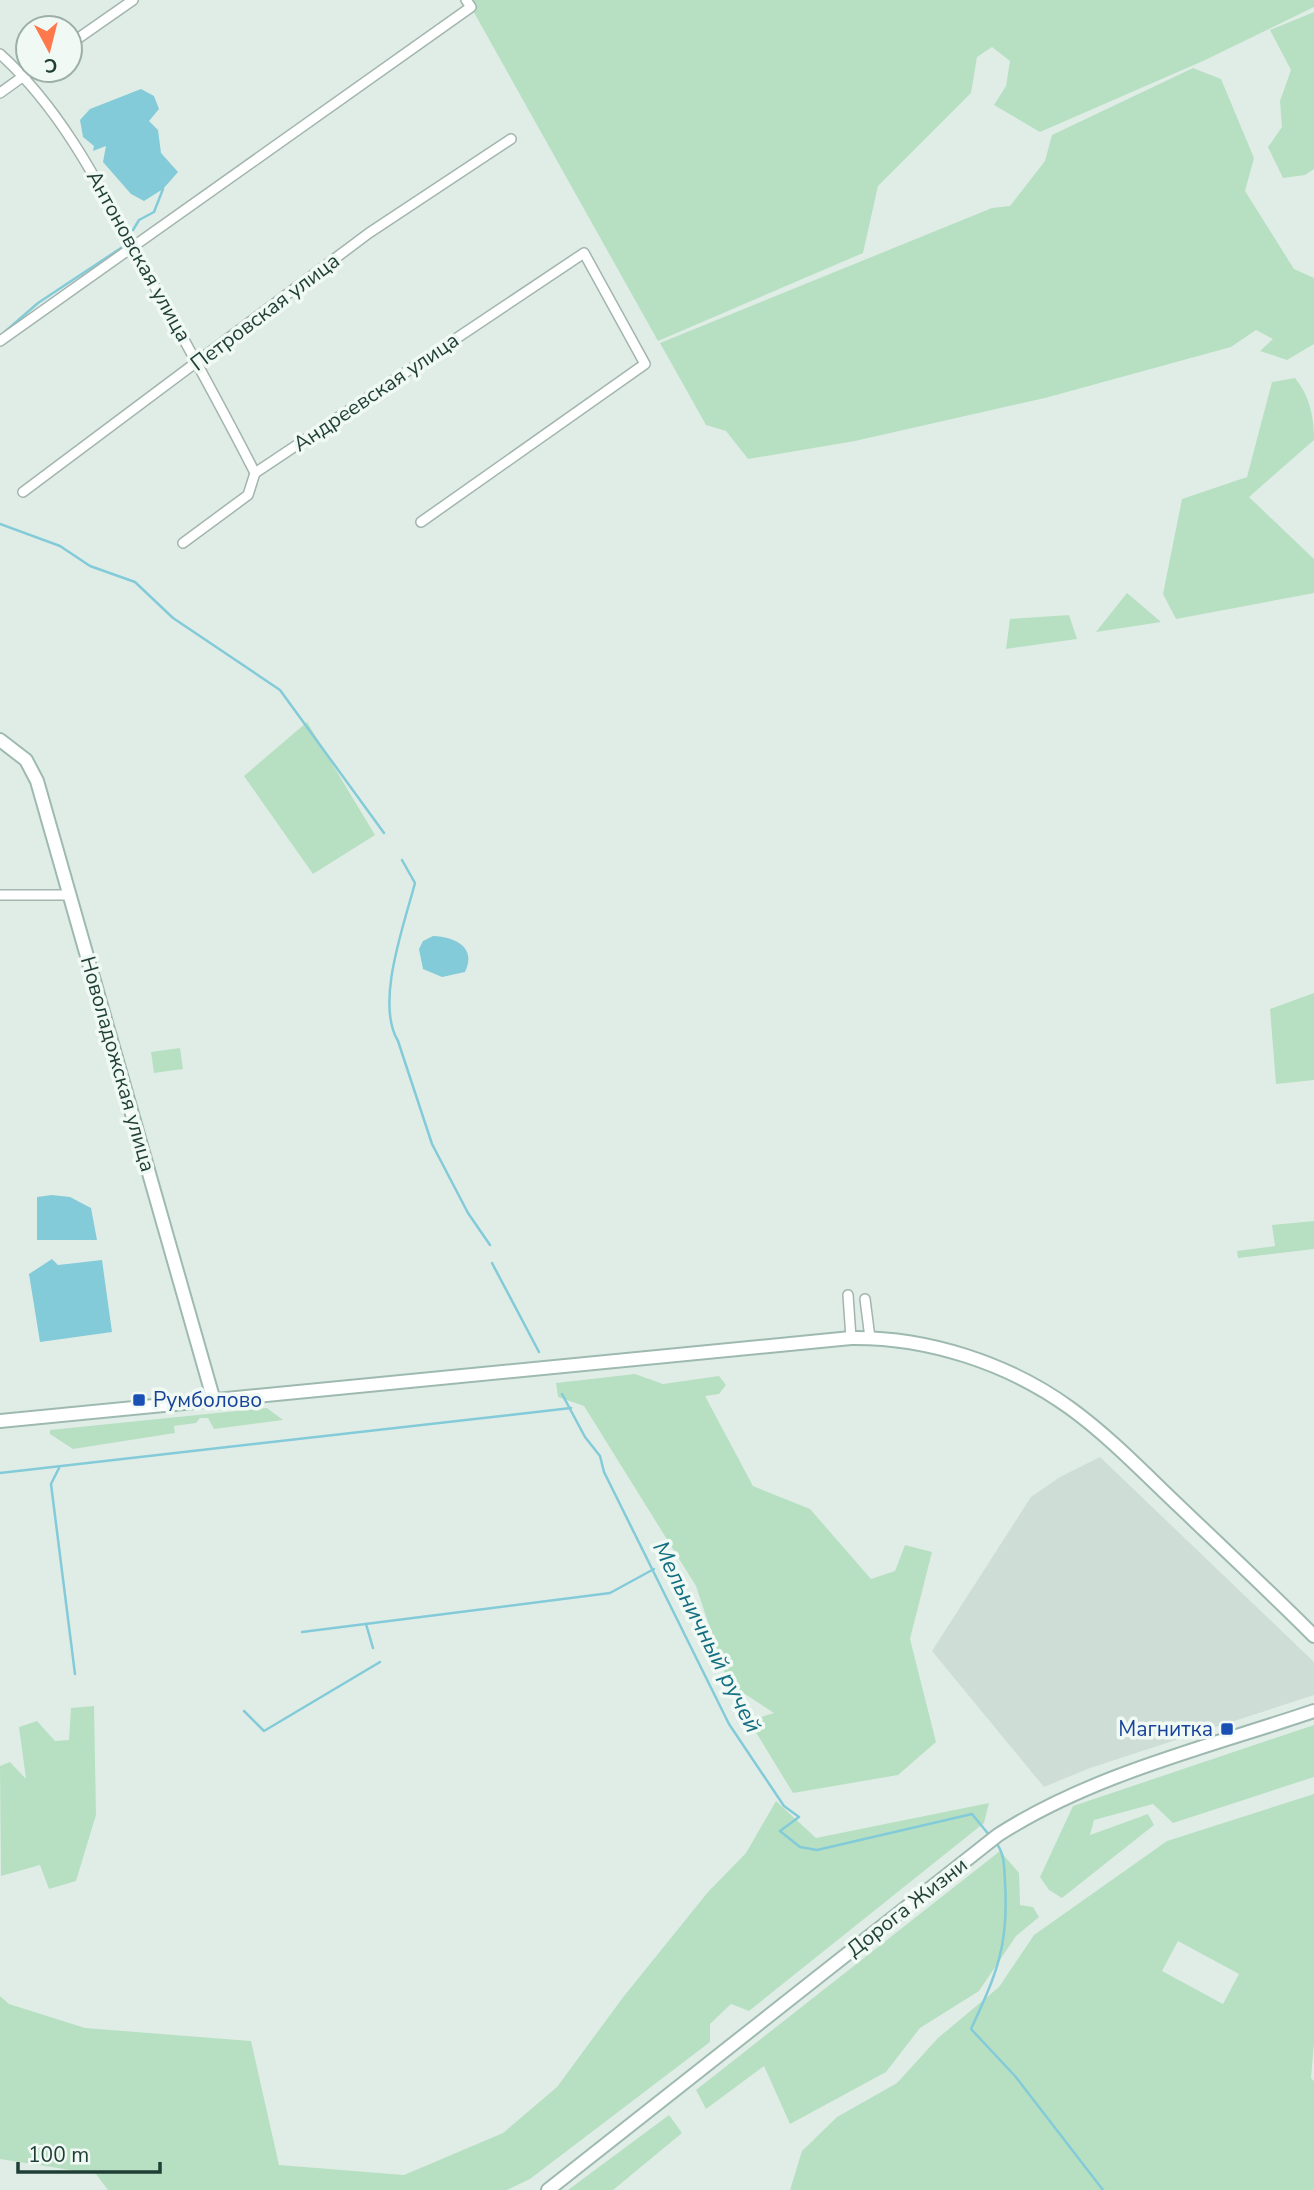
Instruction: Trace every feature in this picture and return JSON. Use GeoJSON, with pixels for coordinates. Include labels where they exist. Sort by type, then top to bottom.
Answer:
{"type":"FeatureCollection","features":[{"type":"Feature","properties":{"kind":"main road","name":"Новоладожская улица"},"geometry":{"type":"LineString","coordinates":[[0,740],[18,751],[32,770],[214,1401]]}},
{"type":"Feature","properties":{"kind":"main road"},"geometry":{"type":"LineString","coordinates":[[0,1421],[851,1338],[894,1339],[938,1348],[981,1362],[1018,1377],[1069,1408],[1115,1445],[1314,1636]]}},
{"type":"Feature","properties":{"kind":"main road","name":"Дорога Жизни"},"geometry":{"type":"LineString","coordinates":[[548,2190],[987,1843],[1029,1815],[1095,1785],[1314,1711]]}},
{"type":"Feature","properties":{"kind":"street"},"geometry":{"type":"LineString","coordinates":[[84,34],[133,0]]}},
{"type":"Feature","properties":{"kind":"street"},"geometry":{"type":"LineString","coordinates":[[0,341],[230,175],[471,7],[466,0]]}},
{"type":"Feature","properties":{"kind":"street","name":"Антоновская улица"},"geometry":{"type":"LineString","coordinates":[[35,84],[73,142],[198,362],[255,473]]}},
{"type":"Feature","properties":{"kind":"street","name":"Петровская улица"},"geometry":{"type":"LineString","coordinates":[[23,492],[369,233],[512,139]]}},
{"type":"Feature","properties":{"kind":"street","name":"Андреевская улица"},"geometry":{"type":"LineString","coordinates":[[183,542],[248,495],[255,473],[584,253],[645,364],[421,522]]}},
{"type":"Feature","properties":{"kind":"street"},"geometry":{"type":"LineString","coordinates":[[0,895],[69,895]]}},
{"type":"Feature","properties":{"kind":"street"},"geometry":{"type":"LineString","coordinates":[[848,1295],[851,1338]]}},
{"type":"Feature","properties":{"kind":"street"},"geometry":{"type":"LineString","coordinates":[[865,1299],[870,1338]]}},
{"type":"Feature","properties":{"kind":"shaded area"},"geometry":{"type":"Polygon","coordinates":[[[1100,1457],[1314,1662],[1314,1695],[1090,1768],[1044,1787],[932,1651],[1031,1497],[1060,1477],[1100,1457]]]}},
{"type":"Feature","properties":{"kind":"green space"},"geometry":{"type":"Polygon","coordinates":[[[467,0],[1314,0],[1314,7],[1203,61],[1040,132],[994,105],[1006,86],[1010,61],[992,47],[977,57],[971,93],[878,186],[863,253],[658,341],[467,0]]]}},
{"type":"Feature","properties":{"kind":"green space"},"geometry":{"type":"Polygon","coordinates":[[[1314,12],[1314,169],[1305,175],[1283,178],[1268,147],[1282,127],[1280,101],[1291,70],[1270,30],[1314,12]]]}},
{"type":"Feature","properties":{"kind":"green space"},"geometry":{"type":"Polygon","coordinates":[[[1193,68],[1221,79],[1254,158],[1245,191],[1294,269],[1314,278],[1314,344],[1287,360],[1260,351],[1273,339],[1256,330],[1231,347],[1045,398],[855,441],[748,459],[726,431],[706,425],[660,343],[992,208],[1010,206],[1045,161],[1052,135],[1193,68]]]}},
{"type":"Feature","properties":{"kind":"green space"},"geometry":{"type":"Polygon","coordinates":[[[1295,378],[1310,407],[1314,440],[1249,497],[1314,559],[1314,593],[1176,619],[1163,594],[1182,499],[1247,477],[1272,382],[1295,378]]]}},
{"type":"Feature","properties":{"kind":"green space"},"geometry":{"type":"Polygon","coordinates":[[[1127,593],[1161,622],[1096,632],[1127,593]]]}},
{"type":"Feature","properties":{"kind":"green space"},"geometry":{"type":"Polygon","coordinates":[[[1069,615],[1077,639],[1006,649],[1010,619],[1069,615]]]}},
{"type":"Feature","properties":{"kind":"green space"},"geometry":{"type":"Polygon","coordinates":[[[307,722],[375,835],[313,874],[244,776],[307,722]]]}},
{"type":"Feature","properties":{"kind":"green space"},"geometry":{"type":"Polygon","coordinates":[[[1314,993],[1314,1080],[1276,1084],[1270,1009],[1314,993]]]}},
{"type":"Feature","properties":{"kind":"green space"},"geometry":{"type":"Polygon","coordinates":[[[180,1048],[183,1069],[154,1073],[151,1052],[180,1048]]]}},
{"type":"Feature","properties":{"kind":"green space"},"geometry":{"type":"Polygon","coordinates":[[[1314,1221],[1314,1249],[1238,1258],[1237,1251],[1275,1246],[1272,1225],[1314,1221]]]}},
{"type":"Feature","properties":{"kind":"green space"},"geometry":{"type":"Polygon","coordinates":[[[635,1374],[663,1384],[719,1376],[726,1385],[719,1394],[705,1396],[753,1486],[810,1509],[871,1579],[895,1571],[905,1545],[932,1552],[910,1639],[936,1742],[898,1775],[793,1793],[749,1721],[774,1713],[728,1683],[696,1586],[584,1406],[558,1397],[556,1383],[635,1374]]]}},
{"type":"Feature","properties":{"kind":"green space"},"geometry":{"type":"Polygon","coordinates":[[[267,1408],[283,1420],[214,1429],[208,1418],[200,1418],[196,1423],[174,1426],[175,1433],[73,1449],[50,1434],[50,1430],[267,1408]]]}},
{"type":"Feature","properties":{"kind":"green space"},"geometry":{"type":"Polygon","coordinates":[[[94,1706],[96,1815],[76,1881],[49,1889],[40,1865],[1,1876],[0,1766],[10,1762],[26,1779],[19,1727],[37,1721],[55,1741],[69,1740],[71,1708],[94,1706]]]}},
{"type":"Feature","properties":{"kind":"green space"},"geometry":{"type":"Polygon","coordinates":[[[1314,1725],[1314,1777],[1173,1823],[1153,1804],[1094,1820],[1090,1835],[1148,1814],[1154,1825],[1062,1898],[1049,1890],[1040,1877],[1073,1806],[1314,1725]]]}},
{"type":"Feature","properties":{"kind":"green space"},"geometry":{"type":"Polygon","coordinates":[[[1314,1794],[1314,2043],[1311,2078],[1314,2081],[1314,2190],[790,2190],[802,2151],[837,2117],[897,2083],[938,2038],[999,1987],[1034,1935],[1167,1841],[1314,1794]],[[1178,1941],[1162,1971],[1223,2004],[1239,1974],[1178,1941]]]}},
{"type":"Feature","properties":{"kind":"green space"},"geometry":{"type":"Polygon","coordinates":[[[776,1801],[816,1838],[989,1803],[984,1823],[749,2011],[731,2004],[710,2024],[710,2042],[530,2179],[507,2190],[108,2190],[96,2174],[0,2159],[0,1996],[9,2004],[85,2028],[251,2041],[279,2165],[404,2175],[503,2133],[557,2087],[624,1996],[708,1892],[746,1853],[776,1801]]]}},
{"type":"Feature","properties":{"kind":"green space"},"geometry":{"type":"Polygon","coordinates":[[[1000,1851],[1019,1873],[1020,1905],[1033,1907],[1039,1917],[1016,1936],[979,1991],[920,2028],[886,2072],[790,2124],[764,2066],[706,2109],[696,2090],[1000,1851]]]}},
{"type":"Feature","properties":{"kind":"green space"},"geometry":{"type":"Polygon","coordinates":[[[669,2115],[682,2133],[613,2190],[568,2190],[669,2115]]]}},
{"type":"Feature","properties":{"kind":"water"},"geometry":{"type":"Polygon","coordinates":[[[141,89],[154,96],[159,109],[149,121],[158,130],[161,153],[178,172],[163,189],[144,201],[131,194],[103,162],[106,146],[93,151],[94,146],[83,137],[80,120],[90,109],[141,89]]]}},
{"type":"Feature","properties":{"kind":"water"},"geometry":{"type":"Polygon","coordinates":[[[433,936],[462,945],[468,956],[465,972],[442,977],[423,969],[419,949],[423,941],[433,936]]]}},
{"type":"Feature","properties":{"kind":"water"},"geometry":{"type":"Polygon","coordinates":[[[37,1197],[70,1197],[91,1208],[97,1240],[37,1240],[37,1197]]]}},
{"type":"Feature","properties":{"kind":"water"},"geometry":{"type":"Polygon","coordinates":[[[52,1259],[58,1265],[102,1260],[112,1332],[40,1342],[29,1274],[52,1259]]]}},
{"type":"Feature","properties":{"kind":"waterway"},"geometry":{"type":"LineString","coordinates":[[133,230],[139,220],[154,212],[163,189]]}},
{"type":"Feature","properties":{"kind":"waterway"},"geometry":{"type":"LineString","coordinates":[[0,336],[38,303],[124,246]]}},
{"type":"Feature","properties":{"kind":"waterway","name":"Мельничный ручей"},"geometry":{"type":"LineString","coordinates":[[0,524],[60,546],[90,566],[135,582],[173,618],[280,690],[384,833]]}},
{"type":"Feature","properties":{"kind":"waterway","name":"Мельничный ручей"},"geometry":{"type":"LineString","coordinates":[[402,860],[415,883],[390,985],[392,1025],[432,1144],[468,1213],[490,1245]]}},
{"type":"Feature","properties":{"kind":"waterway","name":"Мельничный ручей"},"geometry":{"type":"LineString","coordinates":[[492,1263],[539,1352]]}},
{"type":"Feature","properties":{"kind":"waterway","name":"Мельничный ручей"},"geometry":{"type":"LineString","coordinates":[[562,1394],[585,1437],[600,1456],[604,1472],[729,1724],[784,1806],[799,1817],[780,1831],[800,1847],[817,1850],[972,1814],[990,1836]]}},
{"type":"Feature","properties":{"kind":"waterway"},"geometry":{"type":"LineString","coordinates":[[0,1473],[571,1408]]}},
{"type":"Feature","properties":{"kind":"waterway"},"geometry":{"type":"LineString","coordinates":[[59,1468],[51,1484],[75,1674]]}},
{"type":"Feature","properties":{"kind":"waterway"},"geometry":{"type":"LineString","coordinates":[[302,1632],[610,1593],[654,1569]]}},
{"type":"Feature","properties":{"kind":"waterway"},"geometry":{"type":"LineString","coordinates":[[366,1624],[373,1648]]}},
{"type":"Feature","properties":{"kind":"waterway"},"geometry":{"type":"LineString","coordinates":[[244,1711],[264,1731],[380,1662]]}},
{"type":"Feature","properties":{"kind":"waterway","name":"Мельничный ручей"},"geometry":{"type":"LineString","coordinates":[[995,1841],[1001,1850],[1004,1865],[1006,1904],[1003,1941],[988,1991],[971,2029],[1015,2076],[1103,2190]]}},
{"type":"Feature","properties":{"kind":"place","name":"Румболово"},"geometry":{"type":"Point","coordinates":[139,1400]}},
{"type":"Feature","properties":{"kind":"place","name":"Магнитка"},"geometry":{"type":"Point","coordinates":[1227,1729]}}]}
